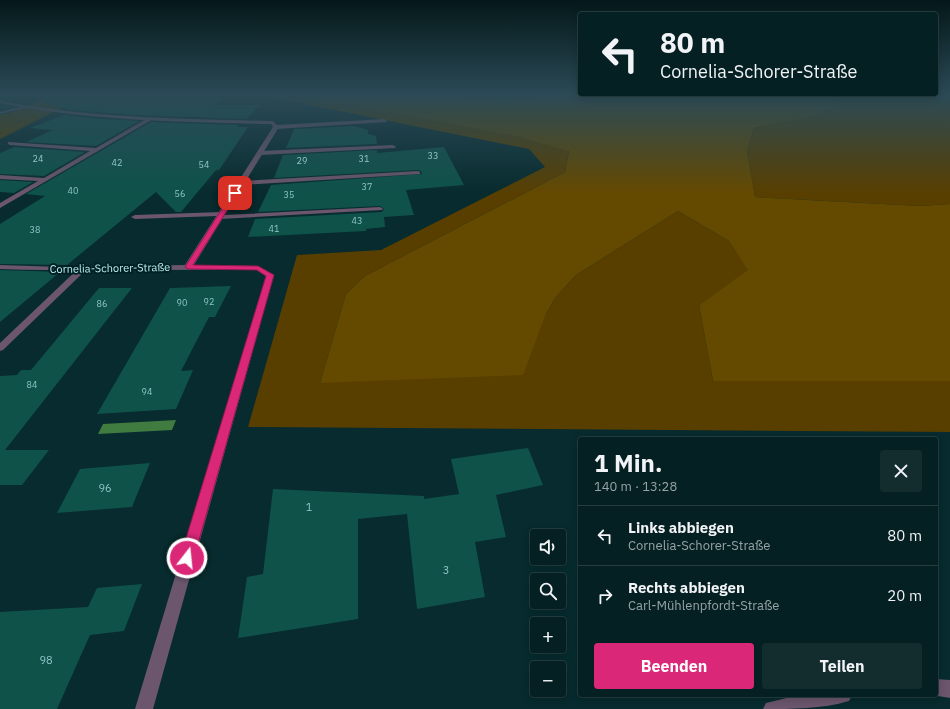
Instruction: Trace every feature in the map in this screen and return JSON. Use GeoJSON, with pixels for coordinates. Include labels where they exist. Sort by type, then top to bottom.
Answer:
{"type":"FeatureCollection","features":[{"type":"Feature","properties":{"kind":"street"},"geometry":{"type":"LineString","coordinates":[[0,206],[136,127]]}},
{"type":"Feature","properties":{"kind":"street"},"geometry":{"type":"LineString","coordinates":[[188,267],[276,127]]}},
{"type":"Feature","properties":{"kind":"street"},"geometry":{"type":"LineString","coordinates":[[10,143],[97,150]]}},
{"type":"Feature","properties":{"kind":"street"},"geometry":{"type":"LineString","coordinates":[[260,153],[393,147]]}},
{"type":"Feature","properties":{"kind":"street"},"geometry":{"type":"LineString","coordinates":[[241,182],[418,173]]}},
{"type":"Feature","properties":{"kind":"street"},"geometry":{"type":"LineString","coordinates":[[0,177],[45,180]]}},
{"type":"Feature","properties":{"kind":"street"},"geometry":{"type":"LineString","coordinates":[[135,217],[380,208]]}},
{"type":"Feature","properties":{"kind":"street","name":"Cornelia-Schorer-Straße"},"geometry":{"type":"LineString","coordinates":[[0,267],[258,268],[270,275],[144,709]]}},
{"type":"Feature","properties":{"kind":"street"},"geometry":{"type":"LineString","coordinates":[[0,348],[84,268]]}},
{"type":"Feature","properties":{"kind":"street"},"geometry":{"type":"LineString","coordinates":[[938,688],[950,688]]}},
{"type":"Feature","properties":{"kind":"street"},"geometry":{"type":"LineString","coordinates":[[772,709],[833,697]]}},
{"type":"Feature","properties":{"kind":"shaded area"},"geometry":{"type":"Polygon","coordinates":[[[0,127],[24,127],[0,139],[0,127]]]}},
{"type":"Feature","properties":{"kind":"shaded area"},"geometry":{"type":"Polygon","coordinates":[[[420,127],[469,127],[518,137],[569,150],[565,172],[365,276],[346,294],[320,383],[545,316],[555,298],[576,275],[678,211],[729,241],[749,270],[699,305],[713,381],[950,381],[950,432],[248,427],[297,255],[381,250],[545,167],[529,149],[420,127]]]}},
{"type":"Feature","properties":{"kind":"shaded area"},"geometry":{"type":"Polygon","coordinates":[[[467,127],[759,127],[754,128],[747,151],[755,197],[920,206],[950,204],[950,381],[713,381],[699,305],[748,270],[729,241],[678,211],[576,275],[555,298],[545,316],[523,375],[320,383],[346,294],[365,276],[565,172],[569,151],[518,137],[467,127]]]}},
{"type":"Feature","properties":{"kind":"shaded area"},"geometry":{"type":"Polygon","coordinates":[[[950,127],[950,204],[920,206],[755,197],[747,151],[754,128],[950,127]]]}},
{"type":"Feature","properties":{"kind":"shaded area"},"geometry":{"type":"Polygon","coordinates":[[[176,420],[172,430],[98,434],[103,424],[176,420]]]}},
{"type":"Feature","properties":{"kind":"building"},"geometry":{"type":"Polygon","coordinates":[[[129,127],[96,146],[26,142],[53,130],[30,128],[129,127]]]}},
{"type":"Feature","properties":{"kind":"building"},"geometry":{"type":"Polygon","coordinates":[[[142,127],[248,127],[219,170],[216,170],[181,212],[176,212],[156,192],[67,265],[0,264],[0,224],[45,196],[26,194],[142,127]]]}},
{"type":"Feature","properties":{"kind":"building"},"geometry":{"type":"Polygon","coordinates":[[[358,127],[368,130],[368,134],[376,136],[377,144],[286,148],[294,129],[358,127]]]}},
{"type":"Feature","properties":{"kind":"building"},"geometry":{"type":"Polygon","coordinates":[[[14,147],[85,152],[44,176],[0,174],[0,153],[14,147]]]}},
{"type":"Feature","properties":{"kind":"building"},"geometry":{"type":"Polygon","coordinates":[[[444,147],[464,185],[406,190],[414,215],[384,217],[385,227],[366,229],[366,231],[248,237],[255,219],[382,212],[384,209],[380,206],[258,212],[271,185],[422,174],[421,171],[418,170],[274,178],[283,155],[377,150],[377,153],[444,147]]]}},
{"type":"Feature","properties":{"kind":"building"},"geometry":{"type":"Polygon","coordinates":[[[0,180],[33,182],[14,193],[0,192],[0,180]]]}},
{"type":"Feature","properties":{"kind":"building"},"geometry":{"type":"Polygon","coordinates":[[[0,270],[32,271],[60,272],[0,322],[0,270]]]}},
{"type":"Feature","properties":{"kind":"building"},"geometry":{"type":"Polygon","coordinates":[[[231,286],[215,317],[209,317],[181,371],[193,370],[176,409],[97,414],[170,288],[231,286]]]}},
{"type":"Feature","properties":{"kind":"building"},"geometry":{"type":"Polygon","coordinates":[[[99,288],[132,288],[5,450],[49,450],[22,485],[0,485],[0,376],[17,375],[21,370],[31,370],[99,288]]]}},
{"type":"Feature","properties":{"kind":"building"},"geometry":{"type":"Polygon","coordinates":[[[528,448],[543,485],[496,495],[506,537],[475,542],[485,597],[417,609],[407,514],[358,519],[358,619],[238,638],[247,577],[263,574],[273,489],[424,496],[424,499],[459,494],[451,459],[528,448]]]}},
{"type":"Feature","properties":{"kind":"building"},"geometry":{"type":"Polygon","coordinates":[[[150,463],[132,507],[57,513],[80,469],[150,463]]]}},
{"type":"Feature","properties":{"kind":"building"},"geometry":{"type":"Polygon","coordinates":[[[142,584],[124,631],[90,635],[57,709],[0,709],[0,612],[88,607],[97,588],[142,584]]]}},
{"type":"Feature","properties":{"kind":"route"},"geometry":{"type":"LineString","coordinates":[[187,558],[270,275],[258,268],[188,267],[235,193]]}}]}
